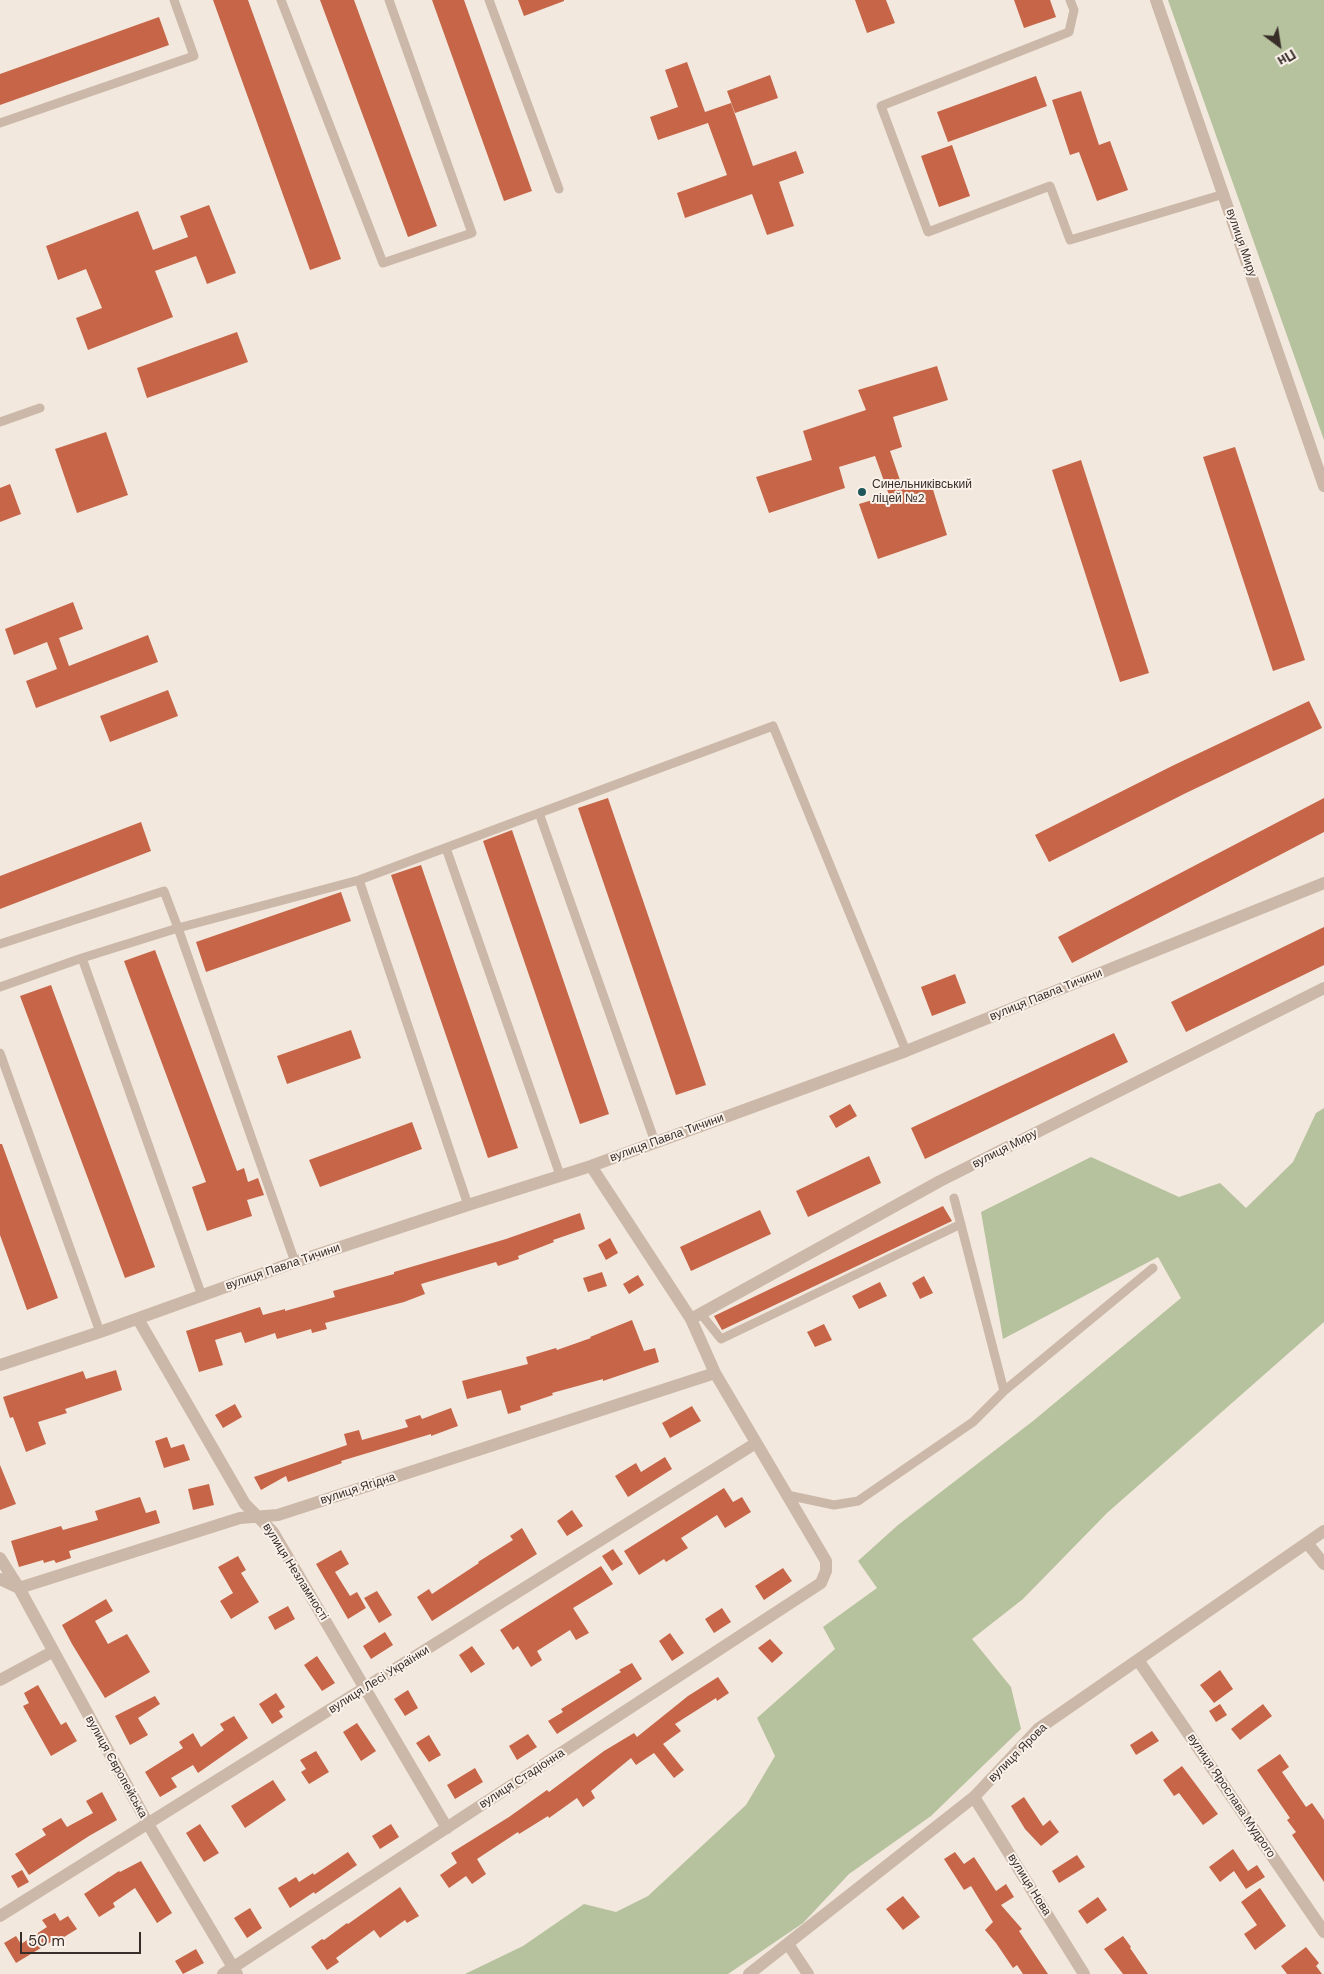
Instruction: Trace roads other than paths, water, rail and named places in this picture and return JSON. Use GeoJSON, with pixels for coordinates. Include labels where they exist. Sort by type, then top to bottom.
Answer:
{"type":"FeatureCollection","features":[{"type":"Feature","properties":{"kind":"street","name":"вулиця Миру"},"geometry":{"type":"LineString","coordinates":[[1156,0],[1324,486]]}},
{"type":"Feature","properties":{"kind":"street","name":"вулиця Павла Тичини"},"geometry":{"type":"LineString","coordinates":[[0,1365],[138,1319],[295,1262],[468,1204],[590,1166],[906,1051],[1324,883]]}},
{"type":"Feature","properties":{"kind":"street","name":"вулиця Миру"},"geometry":{"type":"LineString","coordinates":[[696,1317],[940,1181],[1324,988]]}},
{"type":"Feature","properties":{"kind":"street"},"geometry":{"type":"LineString","coordinates":[[590,1166],[696,1317],[715,1373],[787,1495]]}},
{"type":"Feature","properties":{"kind":"street","name":"вулиця Незламності"},"geometry":{"type":"LineString","coordinates":[[138,1319],[244,1504],[260,1517],[272,1532],[366,1688],[447,1828]]}},
{"type":"Feature","properties":{"kind":"street","name":"вулиця Ягідна"},"geometry":{"type":"LineString","coordinates":[[19,1588],[240,1518],[288,1512],[715,1373]]}},
{"type":"Feature","properties":{"kind":"street","name":"вулиця Лесі Українки"},"geometry":{"type":"LineString","coordinates":[[0,1916],[756,1443]]}},
{"type":"Feature","properties":{"kind":"street","name":"вулиця Стадіонна"},"geometry":{"type":"LineString","coordinates":[[231,1972],[821,1583],[826,1571],[826,1561],[787,1495]]}},
{"type":"Feature","properties":{"kind":"street","name":"вулиця Ярова"},"geometry":{"type":"LineString","coordinates":[[748,1974],[974,1797],[1038,1729],[1308,1544],[1324,1531]]}},
{"type":"Feature","properties":{"kind":"street"},"geometry":{"type":"LineString","coordinates":[[1308,1544],[1324,1564]]}},
{"type":"Feature","properties":{"kind":"street","name":"вулиця Європейська"},"geometry":{"type":"LineString","coordinates":[[0,1558],[19,1588],[52,1652],[231,1972]]}},
{"type":"Feature","properties":{"kind":"street"},"geometry":{"type":"LineString","coordinates":[[0,1578],[19,1588]]}},
{"type":"Feature","properties":{"kind":"street"},"geometry":{"type":"LineString","coordinates":[[0,1680],[52,1652]]}},
{"type":"Feature","properties":{"kind":"street","name":"вулиця Ярослава Мудрого"},"geometry":{"type":"LineString","coordinates":[[1138,1660],[1324,1932]]}},
{"type":"Feature","properties":{"kind":"street","name":"вулиця Нова"},"geometry":{"type":"LineString","coordinates":[[974,1797],[1084,1974]]}},
{"type":"Feature","properties":{"kind":"street"},"geometry":{"type":"LineString","coordinates":[[788,1944],[808,1974]]}},
{"type":"Feature","properties":{"kind":"lane"},"geometry":{"type":"LineString","coordinates":[[0,123],[194,56],[174,0]]}},
{"type":"Feature","properties":{"kind":"lane"},"geometry":{"type":"LineString","coordinates":[[281,0],[383,263],[472,233],[389,0]]}},
{"type":"Feature","properties":{"kind":"lane"},"geometry":{"type":"LineString","coordinates":[[490,0],[559,189]]}},
{"type":"Feature","properties":{"kind":"lane"},"geometry":{"type":"LineString","coordinates":[[1070,0],[1074,10],[1069,32],[881,106],[928,232],[1050,186],[1070,240],[1224,194]]}},
{"type":"Feature","properties":{"kind":"lane"},"geometry":{"type":"LineString","coordinates":[[0,422],[40,408]]}},
{"type":"Feature","properties":{"kind":"lane"},"geometry":{"type":"LineString","coordinates":[[0,987],[82,958],[178,928],[359,880],[773,726],[906,1051]]}},
{"type":"Feature","properties":{"kind":"lane"},"geometry":{"type":"LineString","coordinates":[[539,813],[656,1142]]}},
{"type":"Feature","properties":{"kind":"lane"},"geometry":{"type":"LineString","coordinates":[[446,848],[560,1175]]}},
{"type":"Feature","properties":{"kind":"lane"},"geometry":{"type":"LineString","coordinates":[[359,880],[468,1204]]}},
{"type":"Feature","properties":{"kind":"lane"},"geometry":{"type":"LineString","coordinates":[[0,944],[164,891],[295,1262]]}},
{"type":"Feature","properties":{"kind":"lane"},"geometry":{"type":"LineString","coordinates":[[82,958],[202,1296]]}},
{"type":"Feature","properties":{"kind":"lane"},"geometry":{"type":"LineString","coordinates":[[0,1053],[100,1332]]}},
{"type":"Feature","properties":{"kind":"lane"},"geometry":{"type":"LineString","coordinates":[[954,1198],[1004,1392]]}},
{"type":"Feature","properties":{"kind":"lane"},"geometry":{"type":"LineString","coordinates":[[696,1317],[721,1339],[961,1224]]}},
{"type":"Feature","properties":{"kind":"lane"},"geometry":{"type":"LineString","coordinates":[[787,1495],[834,1505],[858,1501],[973,1422],[1004,1392],[1153,1268]]}},
{"type":"Feature","properties":{"kind":"place","name":"Синельниківський ліцей №2"},"geometry":{"type":"Point","coordinates":[862,492]}}]}
